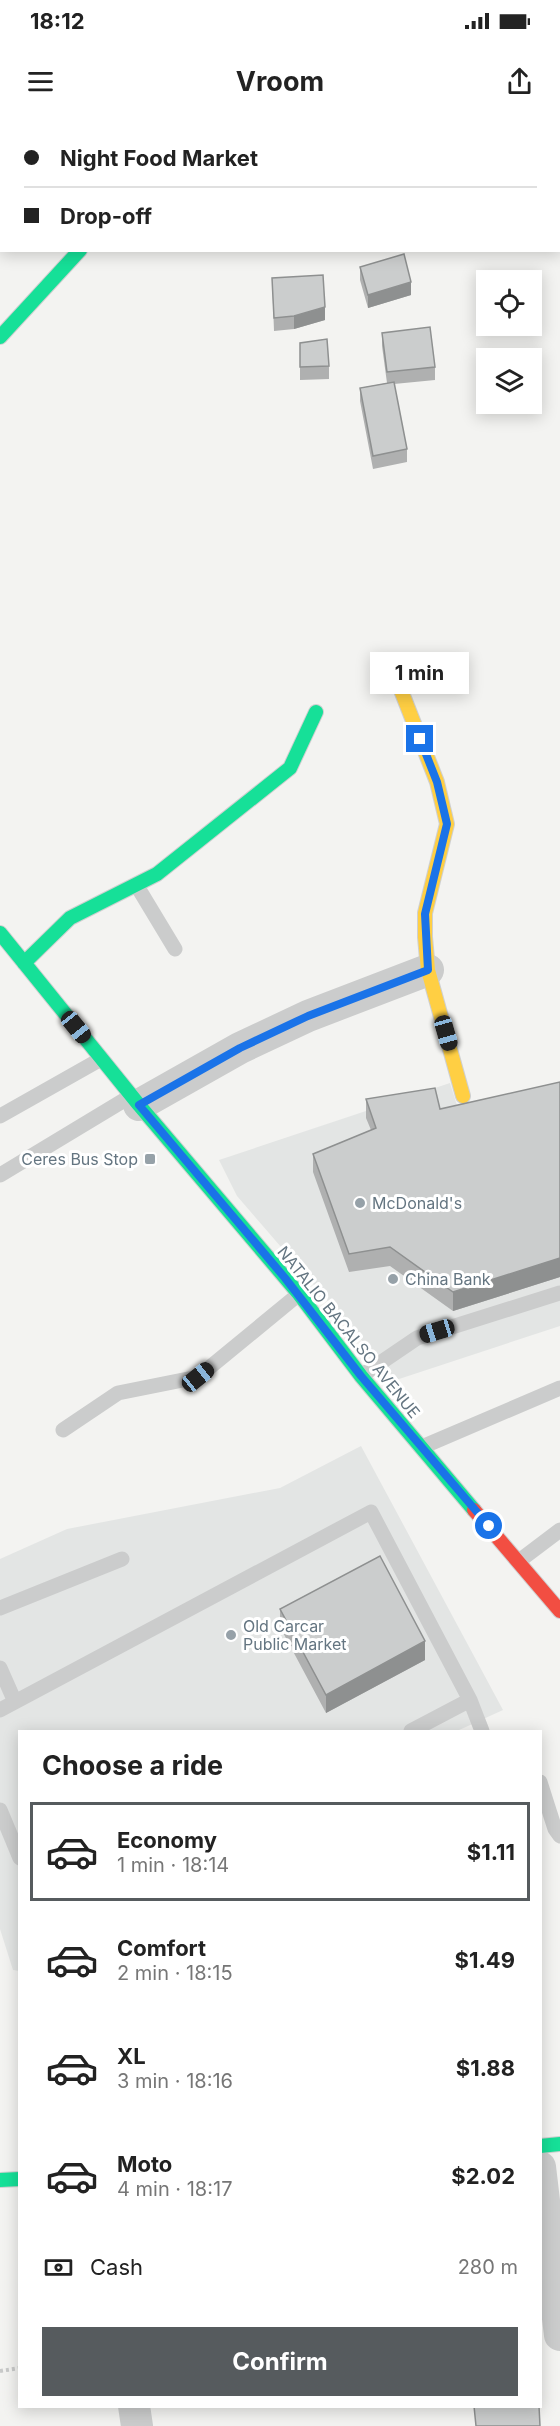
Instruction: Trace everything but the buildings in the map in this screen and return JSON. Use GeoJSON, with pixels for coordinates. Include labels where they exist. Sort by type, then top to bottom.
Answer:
{"type":"FeatureCollection","features":[{"type":"Feature","properties":{"kind":"main road"},"geometry":{"type":"LineString","coordinates":[[0,337],[78,252]]}},
{"type":"Feature","properties":{"kind":"main road"},"geometry":{"type":"LineString","coordinates":[[395,675],[437,782],[447,824],[425,914],[428,970],[463,1096]]}},
{"type":"Feature","properties":{"kind":"main road"},"geometry":{"type":"LineString","coordinates":[[24,963],[70,918],[157,874],[290,768],[316,712]]}},
{"type":"Feature","properties":{"kind":"main road","name":"NATALIO BACALSO AVENUE"},"geometry":{"type":"LineString","coordinates":[[0,933],[101,1059],[298,1294],[361,1376],[560,1611]]}},
{"type":"Feature","properties":{"kind":"main road"},"geometry":{"type":"LineString","coordinates":[[542,2146],[560,2144]]}},
{"type":"Feature","properties":{"kind":"main road"},"geometry":{"type":"LineString","coordinates":[[0,2180],[18,2179]]}},
{"type":"Feature","properties":{"kind":"street"},"geometry":{"type":"LineString","coordinates":[[135,1100],[308,1016],[428,970]]}},
{"type":"Feature","properties":{"kind":"street"},"geometry":{"type":"LineString","coordinates":[[542,2204],[546,2275],[560,2335]]}},
{"type":"Feature","properties":{"kind":"street"},"geometry":{"type":"LineString","coordinates":[[134,2408],[137,2426]]}},
{"type":"Feature","properties":{"kind":"lane"},"geometry":{"type":"LineString","coordinates":[[137,886],[176,949]]}},
{"type":"Feature","properties":{"kind":"lane"},"geometry":{"type":"LineString","coordinates":[[0,1116],[101,1059]]}},
{"type":"Feature","properties":{"kind":"lane"},"geometry":{"type":"LineString","coordinates":[[0,1175],[135,1100]]}},
{"type":"Feature","properties":{"kind":"lane"},"geometry":{"type":"LineString","coordinates":[[361,1376],[417,1338],[560,1293]]}},
{"type":"Feature","properties":{"kind":"lane"},"geometry":{"type":"LineString","coordinates":[[63,1430],[118,1393],[198,1377],[298,1294]]}},
{"type":"Feature","properties":{"kind":"lane"},"geometry":{"type":"LineString","coordinates":[[422,1447],[560,1388]]}},
{"type":"Feature","properties":{"kind":"lane"},"geometry":{"type":"LineString","coordinates":[[0,1710],[371,1512],[470,1700],[482,1730]]}},
{"type":"Feature","properties":{"kind":"lane"},"geometry":{"type":"LineString","coordinates":[[519,1561],[560,1530]]}},
{"type":"Feature","properties":{"kind":"lane"},"geometry":{"type":"LineString","coordinates":[[0,1608],[122,1559]]}},
{"type":"Feature","properties":{"kind":"lane"},"geometry":{"type":"LineString","coordinates":[[0,1668],[15,1702]]}},
{"type":"Feature","properties":{"kind":"lane"},"geometry":{"type":"LineString","coordinates":[[413,1730],[470,1700]]}},
{"type":"Feature","properties":{"kind":"lane"},"geometry":{"type":"LineString","coordinates":[[542,1794],[546,1818],[560,1836]]}},
{"type":"Feature","properties":{"kind":"lane"},"geometry":{"type":"LineString","coordinates":[[0,1810],[18,1853]]}},
{"type":"Feature","properties":{"kind":"path"},"geometry":{"type":"LineString","coordinates":[[0,2371],[18,2368]]}},
{"type":"Feature","properties":{"kind":"shaded area"},"geometry":{"type":"Polygon","coordinates":[[[450,1083],[459,1112],[560,1089],[560,1326],[396,1380],[237,1196],[219,1160],[450,1083]]]}},
{"type":"Feature","properties":{"kind":"shaded area","name":"Old Carcar Public Market"},"geometry":{"type":"Polygon","coordinates":[[[361,1446],[503,1710],[459,1730],[18,1730],[18,1971],[13,1970],[0,1929],[0,1559],[67,1529],[280,1488],[361,1446]]]}},
{"type":"Feature","properties":{"kind":"traffic: fast"},"geometry":{"type":"LineString","coordinates":[[0,337],[78,252]]}},
{"type":"Feature","properties":{"kind":"traffic: fast"},"geometry":{"type":"LineString","coordinates":[[24,963],[70,918],[157,874],[290,768],[316,712]]}},
{"type":"Feature","properties":{"kind":"traffic: fast"},"geometry":{"type":"LineString","coordinates":[[0,933],[139,1105],[299,1294],[361,1376],[474,1510]]}},
{"type":"Feature","properties":{"kind":"traffic: fast"},"geometry":{"type":"LineString","coordinates":[[542,2146],[560,2144]]}},
{"type":"Feature","properties":{"kind":"traffic: fast"},"geometry":{"type":"LineString","coordinates":[[0,2180],[18,2179]]}},
{"type":"Feature","properties":{"kind":"traffic: slow"},"geometry":{"type":"LineString","coordinates":[[395,675],[437,782],[447,824],[425,913],[425,937],[428,970],[463,1096]]}},
{"type":"Feature","properties":{"kind":"traffic: jam"},"geometry":{"type":"LineString","coordinates":[[474,1510],[560,1611]]}},
{"type":"Feature","properties":{"kind":"place","name":"Ceres Bus Stop"},"geometry":{"type":"Point","coordinates":[150,1159]}},
{"type":"Feature","properties":{"kind":"place","name":"McDonald's"},"geometry":{"type":"Point","coordinates":[360,1203]}},
{"type":"Feature","properties":{"kind":"place","name":"China Bank"},"geometry":{"type":"Point","coordinates":[393,1279]}},
{"type":"Feature","properties":{"kind":"place","name":"Old Carcar Public Market"},"geometry":{"type":"Point","coordinates":[231,1635]}},
{"type":"Feature","properties":{"kind":"route"},"geometry":{"type":"LineString","coordinates":[[420,739],[437,782],[447,824],[425,914],[428,970],[308,1016],[240,1048],[139,1105],[245,1229],[361,1376],[489,1526]]}}]}
